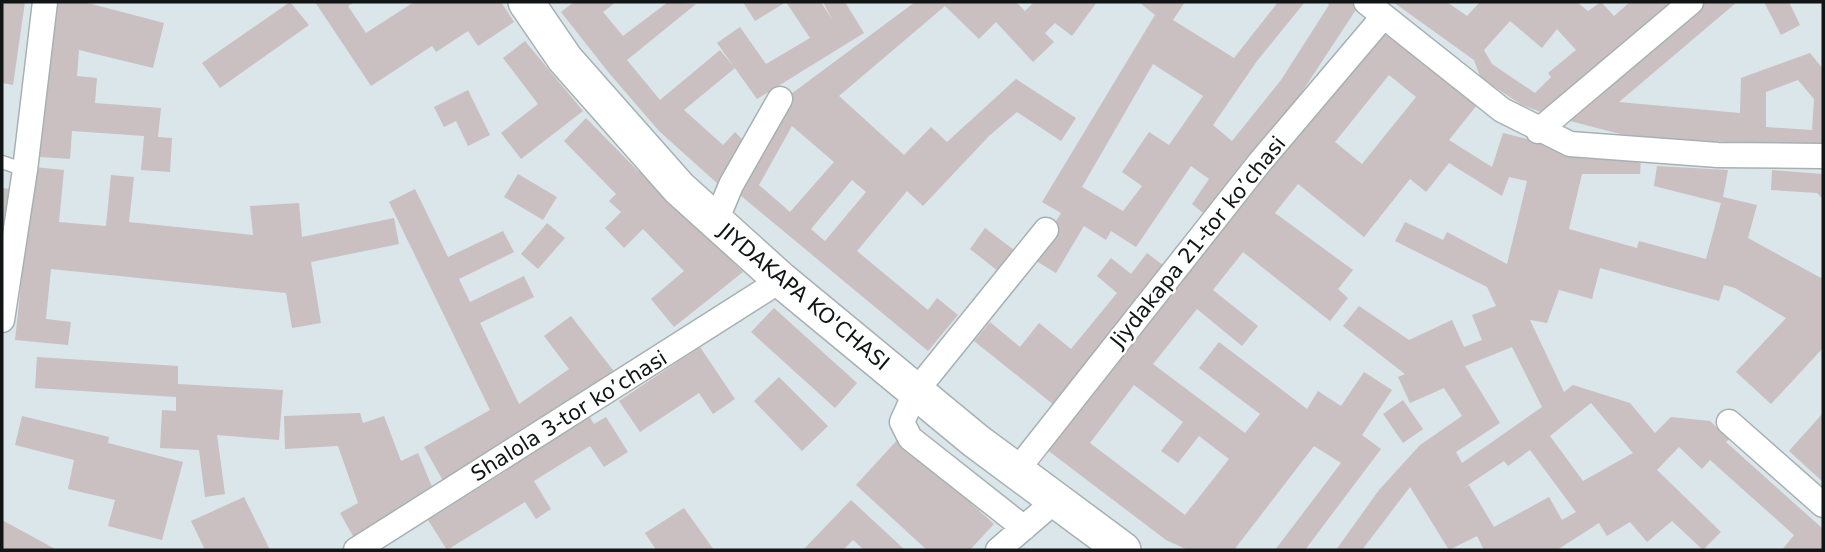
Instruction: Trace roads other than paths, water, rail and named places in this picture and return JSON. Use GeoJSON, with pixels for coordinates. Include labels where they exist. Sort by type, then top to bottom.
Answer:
{"type":"FeatureCollection","features":[{"type":"Feature","properties":{"kind":"street"},"geometry":{"type":"LineString","coordinates":[[2,320],[25,170],[45,2]]}},
{"type":"Feature","properties":{"kind":"street","name":"JIYDAKAPA KO'CHASI"},"geometry":{"type":"LineString","coordinates":[[526,2],[565,59],[679,188],[781,281],[1114,548]]}},
{"type":"Feature","properties":{"kind":"street"},"geometry":{"type":"LineString","coordinates":[[1538,131],[1690,2]]}},
{"type":"Feature","properties":{"kind":"street"},"geometry":{"type":"LineString","coordinates":[[1375,9],[1502,110],[1538,131],[1570,145],[1718,155],[1823,156]]}},
{"type":"Feature","properties":{"kind":"street","name":"Jiydakapa 21-tor koʼchasi"},"geometry":{"type":"LineString","coordinates":[[1017,470],[1260,162],[1375,9]]}},
{"type":"Feature","properties":{"kind":"street"},"geometry":{"type":"LineString","coordinates":[[716,221],[732,185],[780,99]]}},
{"type":"Feature","properties":{"kind":"street"},"geometry":{"type":"LineString","coordinates":[[1024,528],[910,438],[902,422],[916,391],[1046,230]]}},
{"type":"Feature","properties":{"kind":"street","name":"Shalola 3-tor koʼchasi"},"geometry":{"type":"LineString","coordinates":[[356,550],[781,281]]}},
{"type":"Feature","properties":{"kind":"street"},"geometry":{"type":"LineString","coordinates":[[1729,422],[1823,505]]}},
{"type":"Feature","properties":{"kind":"street"},"geometry":{"type":"LineString","coordinates":[[998,550],[1055,501]]}},
{"type":"Feature","properties":{"kind":"lane"},"geometry":{"type":"LineString","coordinates":[[2,162],[25,170]]}}]}
